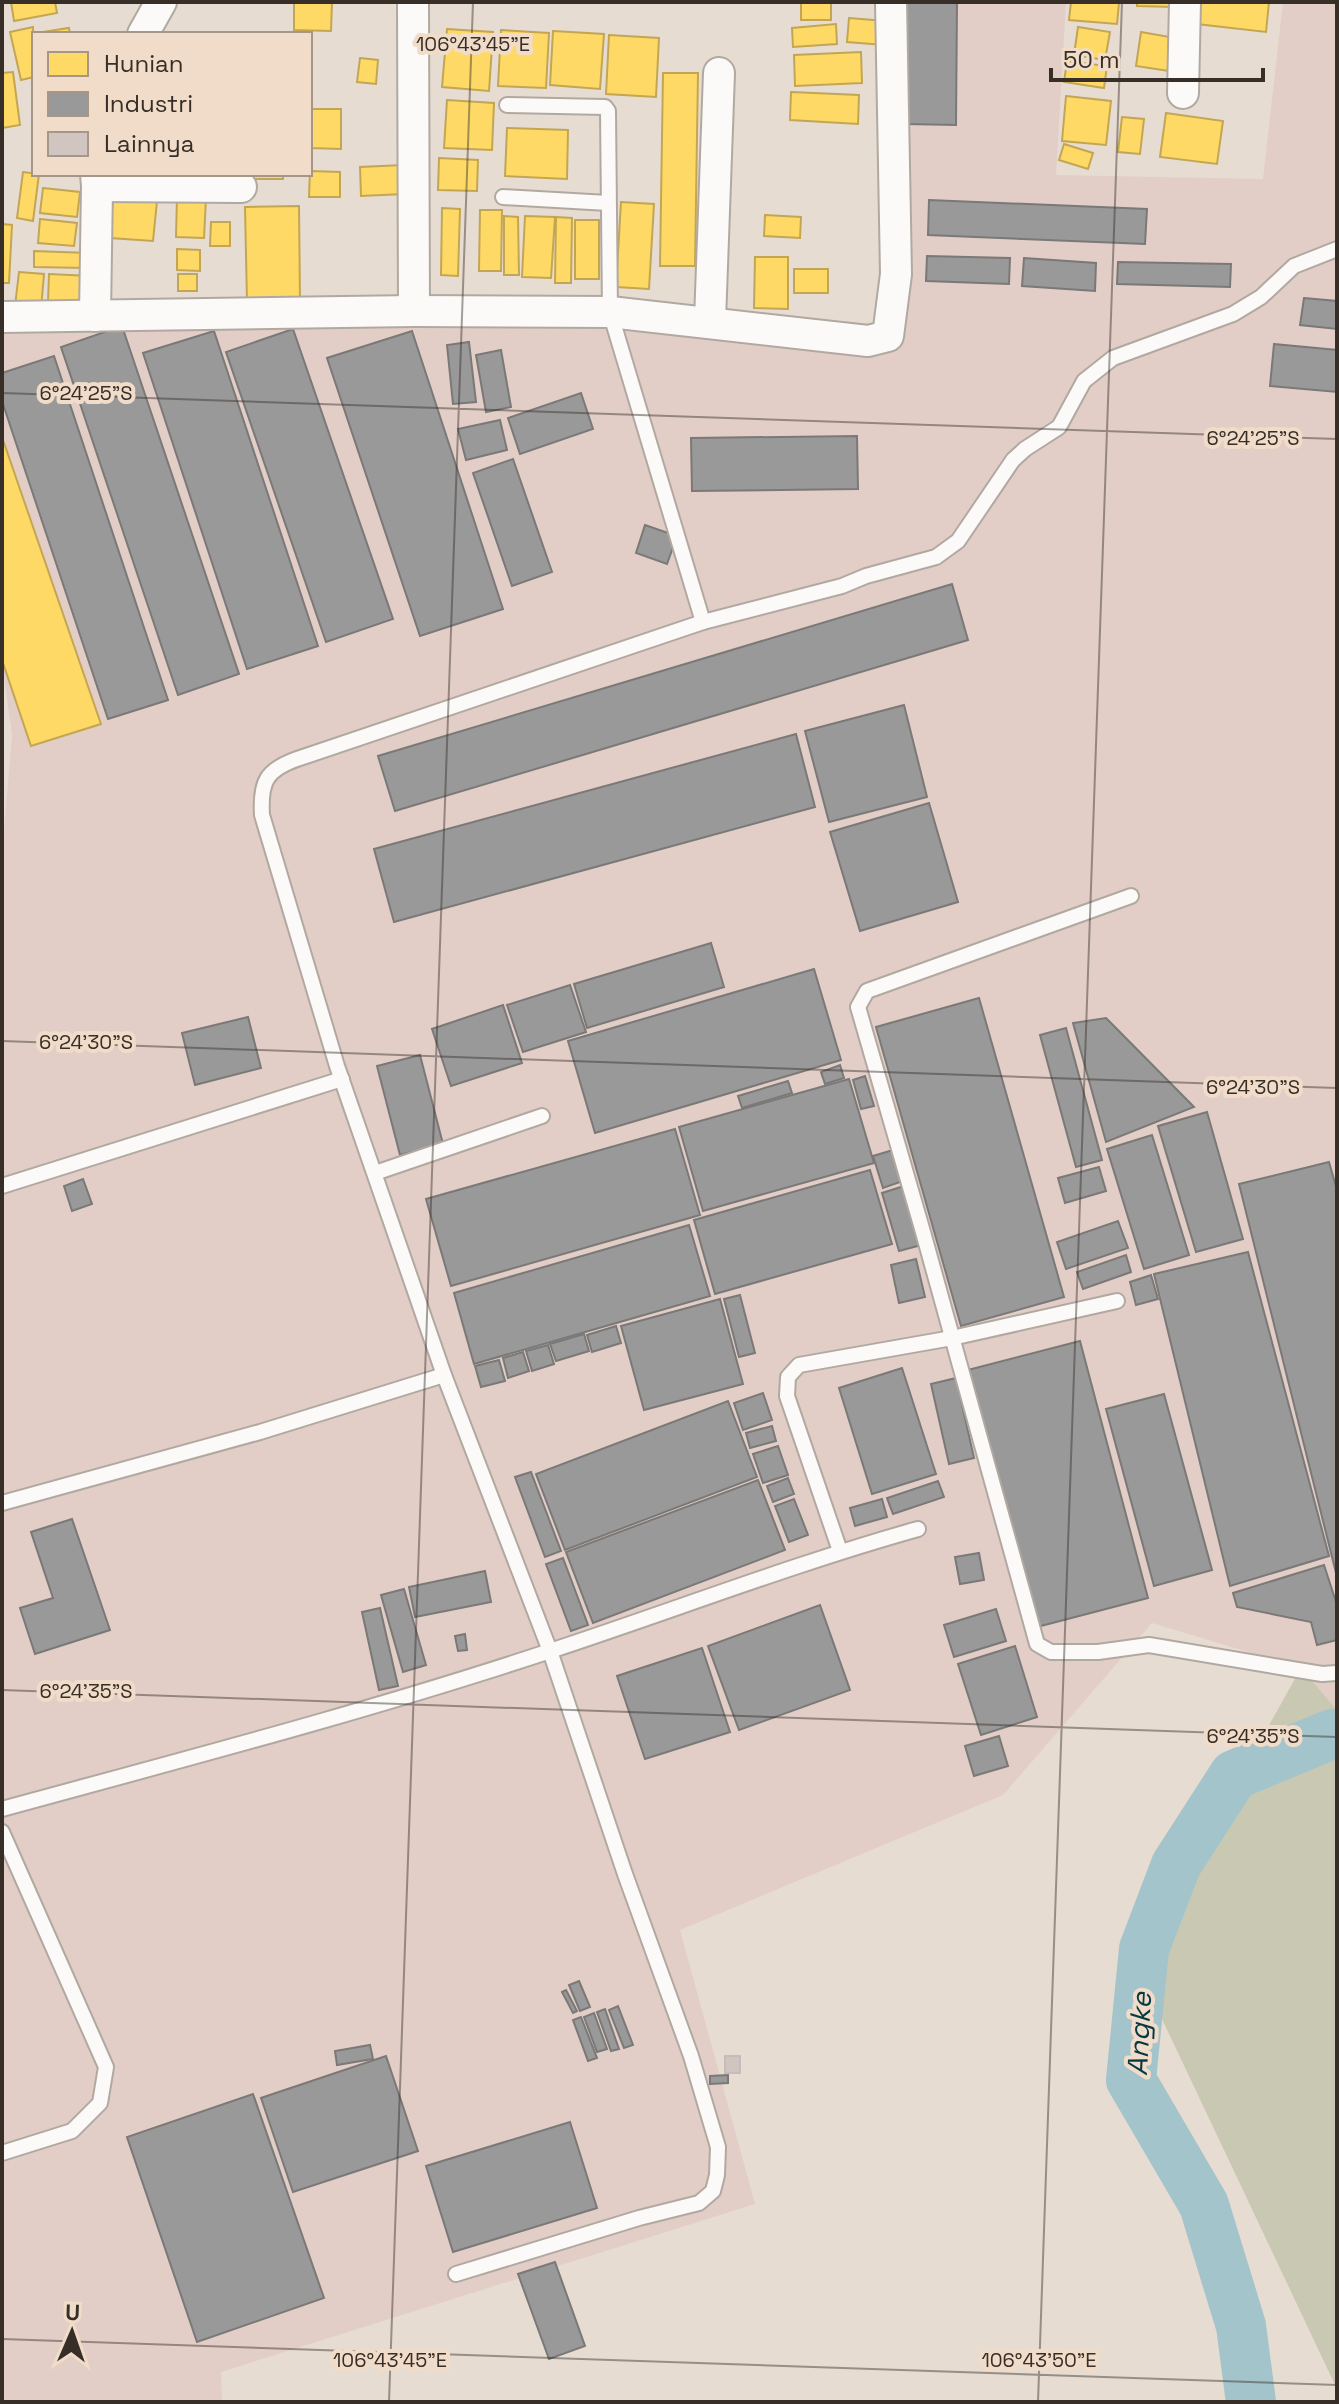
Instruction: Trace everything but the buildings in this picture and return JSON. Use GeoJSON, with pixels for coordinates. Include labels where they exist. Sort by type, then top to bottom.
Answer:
{"type":"FeatureCollection","features":[{"type":"Feature","properties":{"kind":"street"},"geometry":{"type":"LineString","coordinates":[[144,32],[161,2]]}},
{"type":"Feature","properties":{"kind":"street"},"geometry":{"type":"LineString","coordinates":[[413,2],[414,311]]}},
{"type":"Feature","properties":{"kind":"street"},"geometry":{"type":"LineString","coordinates":[[2,317],[414,311],[610,312],[868,341],[888,336],[896,274],[891,2]]}},
{"type":"Feature","properties":{"kind":"street"},"geometry":{"type":"LineString","coordinates":[[1183,93],[1185,2]]}},
{"type":"Feature","properties":{"kind":"street"},"geometry":{"type":"LineString","coordinates":[[710,321],[719,73]]}},
{"type":"Feature","properties":{"kind":"street"},"geometry":{"type":"LineString","coordinates":[[95,316],[96,180],[241,187]]}},
{"type":"Feature","properties":{"kind":"lane"},"geometry":{"type":"LineString","coordinates":[[507,105],[605,107],[610,118],[610,312],[703,622]]}},
{"type":"Feature","properties":{"kind":"lane"},"geometry":{"type":"LineString","coordinates":[[503,197],[608,203]]}},
{"type":"Feature","properties":{"kind":"lane"},"geometry":{"type":"LineString","coordinates":[[456,2274],[639,2218],[699,2203],[713,2191],[718,2147],[691,2056],[625,1874],[550,1651],[444,1375],[342,1079],[262,815],[261,797],[265,779],[278,766],[703,622],[842,586],[866,576],[936,557],[958,541],[1013,460],[1059,427],[1084,381],[1094,371],[1113,358],[1233,314],[1261,297],[1294,266],[1337,249]]}},
{"type":"Feature","properties":{"kind":"lane"},"geometry":{"type":"LineString","coordinates":[[1131,896],[867,991],[858,1007],[1037,1644],[1051,1652],[1098,1652],[1149,1645],[1322,1674],[1337,1673]]}},
{"type":"Feature","properties":{"kind":"lane"},"geometry":{"type":"LineString","coordinates":[[2,1186],[342,1079]]}},
{"type":"Feature","properties":{"kind":"lane"},"geometry":{"type":"LineString","coordinates":[[375,1173],[542,1116]]}},
{"type":"Feature","properties":{"kind":"lane"},"geometry":{"type":"LineString","coordinates":[[840,1551],[787,1396],[788,1377],[799,1365],[952,1338],[1117,1301]]}},
{"type":"Feature","properties":{"kind":"lane"},"geometry":{"type":"LineString","coordinates":[[2,1503],[260,1432],[444,1375]]}},
{"type":"Feature","properties":{"kind":"lane"},"geometry":{"type":"LineString","coordinates":[[2,1809],[347,1715],[550,1651],[840,1551],[918,1529]]}},
{"type":"Feature","properties":{"kind":"lane"},"geometry":{"type":"LineString","coordinates":[[2,1832],[106,2067],[100,2103],[72,2131],[2,2153]]}},
{"type":"Feature","properties":{"kind":"shaded area"},"geometry":{"type":"Polygon","coordinates":[[[900,2],[1066,2],[1056,175],[1263,179],[1283,2],[1337,2],[1337,1710],[1301,1668],[1152,1623],[1003,1795],[680,1930],[755,2204],[221,2372],[222,2402],[2,2402],[2,856],[12,735],[2,661],[2,306],[634,303],[896,326],[900,2]]]}},
{"type":"Feature","properties":{"kind":"green space"},"geometry":{"type":"Polygon","coordinates":[[[1301,1668],[1337,1710],[1337,2389],[1136,1964],[1301,1668]]]}},
{"type":"Feature","properties":{"kind":"waterway","name":"Angke"},"geometry":{"type":"LineString","coordinates":[[1251,2402],[1241,2326],[1204,2205],[1131,2080],[1144,1949],[1176,1865],[1234,1775],[1332,1734],[1337,1735]]}}]}
